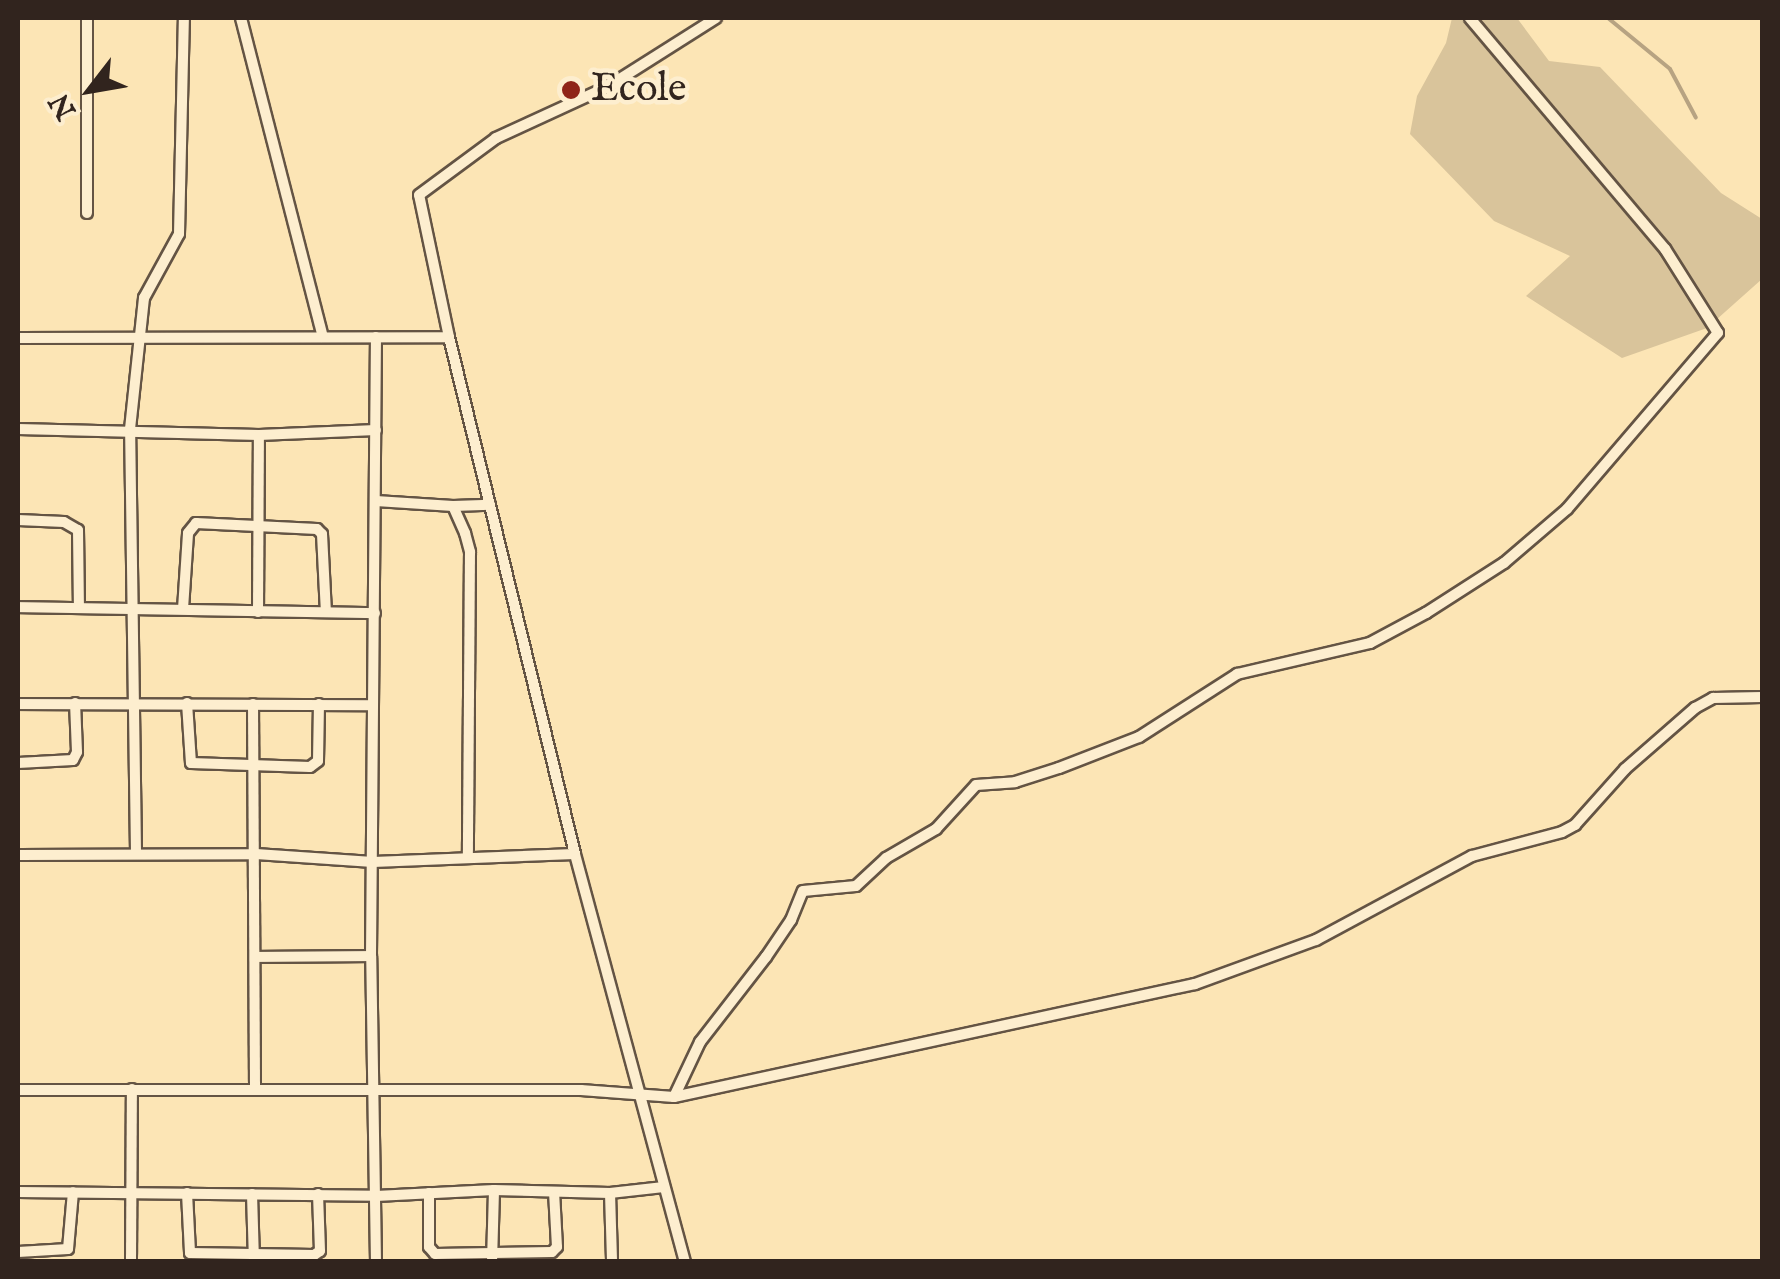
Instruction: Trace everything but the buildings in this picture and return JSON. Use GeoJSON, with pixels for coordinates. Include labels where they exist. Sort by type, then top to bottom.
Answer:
{"type":"FeatureCollection","features":[{"type":"Feature","properties":{"kind":"street"},"geometry":{"type":"LineString","coordinates":[[87,18],[87,213]]}},
{"type":"Feature","properties":{"kind":"street"},"geometry":{"type":"LineString","coordinates":[[136,852],[130,429],[144,298],[179,234],[184,18]]}},
{"type":"Feature","properties":{"kind":"street"},"geometry":{"type":"LineString","coordinates":[[240,18],[324,337]]}},
{"type":"Feature","properties":{"kind":"street"},"geometry":{"type":"LineString","coordinates":[[685,1262],[576,854],[449,337],[420,194],[496,138],[607,87],[716,18]]}},
{"type":"Feature","properties":{"kind":"street"},"geometry":{"type":"LineString","coordinates":[[674,1097],[700,1042],[766,957],[791,920],[803,891],[856,886],[886,858],[936,828],[976,785],[1015,782],[1059,768],[1139,737],[1237,674],[1360,646],[1426,613],[1504,562],[1567,509],[1718,332],[1665,249],[1470,18]]}},
{"type":"Feature","properties":{"kind":"street"},"geometry":{"type":"LineString","coordinates":[[376,337],[371,956],[376,1262]]}},
{"type":"Feature","properties":{"kind":"street"},"geometry":{"type":"LineString","coordinates":[[18,338],[449,337]]}},
{"type":"Feature","properties":{"kind":"street"},"geometry":{"type":"LineString","coordinates":[[18,429],[259,435],[376,430]]}},
{"type":"Feature","properties":{"kind":"street"},"geometry":{"type":"LineString","coordinates":[[258,612],[259,435]]}},
{"type":"Feature","properties":{"kind":"street"},"geometry":{"type":"LineString","coordinates":[[376,501],[490,505]]}},
{"type":"Feature","properties":{"kind":"street"},"geometry":{"type":"LineString","coordinates":[[453,506],[470,552],[468,856]]}},
{"type":"Feature","properties":{"kind":"street"},"geometry":{"type":"LineString","coordinates":[[18,520],[64,522],[78,530],[79,608]]}},
{"type":"Feature","properties":{"kind":"street"},"geometry":{"type":"LineString","coordinates":[[183,609],[190,527],[196,522],[311,526],[322,534],[326,612]]}},
{"type":"Feature","properties":{"kind":"street"},"geometry":{"type":"LineString","coordinates":[[18,607],[376,613]]}},
{"type":"Feature","properties":{"kind":"street"},"geometry":{"type":"LineString","coordinates":[[18,1090],[373,1089],[674,1097],[1224,975],[1316,940],[1461,860],[1562,832],[1575,825],[1625,769],[1695,708],[1713,698],[1762,697]]}},
{"type":"Feature","properties":{"kind":"street"},"geometry":{"type":"LineString","coordinates":[[18,763],[73,760],[77,752],[75,703]]}},
{"type":"Feature","properties":{"kind":"street"},"geometry":{"type":"LineString","coordinates":[[187,703],[191,764],[316,764],[319,704]]}},
{"type":"Feature","properties":{"kind":"street"},"geometry":{"type":"LineString","coordinates":[[18,704],[372,705]]}},
{"type":"Feature","properties":{"kind":"street"},"geometry":{"type":"LineString","coordinates":[[252,704],[255,1089]]}},
{"type":"Feature","properties":{"kind":"street"},"geometry":{"type":"LineString","coordinates":[[18,855],[256,854],[373,862],[576,854]]}},
{"type":"Feature","properties":{"kind":"street"},"geometry":{"type":"LineString","coordinates":[[255,957],[371,956]]}},
{"type":"Feature","properties":{"kind":"street"},"geometry":{"type":"LineString","coordinates":[[130,1262],[132,1089]]}},
{"type":"Feature","properties":{"kind":"street"},"geometry":{"type":"LineString","coordinates":[[18,1192],[376,1196],[494,1190],[610,1194],[664,1186]]}},
{"type":"Feature","properties":{"kind":"street"},"geometry":{"type":"LineString","coordinates":[[492,1258],[494,1190]]}},
{"type":"Feature","properties":{"kind":"street"},"geometry":{"type":"LineString","coordinates":[[18,1252],[68,1248],[73,1192]]}},
{"type":"Feature","properties":{"kind":"street"},"geometry":{"type":"LineString","coordinates":[[429,1193],[431,1251],[492,1258],[548,1253],[557,1247],[554,1192]]}},
{"type":"Feature","properties":{"kind":"street"},"geometry":{"type":"LineString","coordinates":[[188,1193],[188,1252],[254,1257],[317,1254],[318,1194]]}},
{"type":"Feature","properties":{"kind":"street"},"geometry":{"type":"LineString","coordinates":[[252,1194],[254,1257]]}},
{"type":"Feature","properties":{"kind":"street"},"geometry":{"type":"LineString","coordinates":[[610,1194],[612,1262]]}},
{"type":"Feature","properties":{"kind":"shaded area"},"geometry":{"type":"Polygon","coordinates":[[[1452,18],[1517,18],[1549,61],[1600,67],[1721,193],[1762,219],[1762,279],[1707,328],[1622,358],[1526,296],[1570,256],[1494,221],[1410,134],[1417,96],[1446,43],[1452,18]]]}},
{"type":"Feature","properties":{"kind":"waterway"},"geometry":{"type":"LineString","coordinates":[[1608,18],[1670,69],[1696,118]]}},
{"type":"Feature","properties":{"kind":"place","name":"Ecole"},"geometry":{"type":"Point","coordinates":[571,90]}}]}
